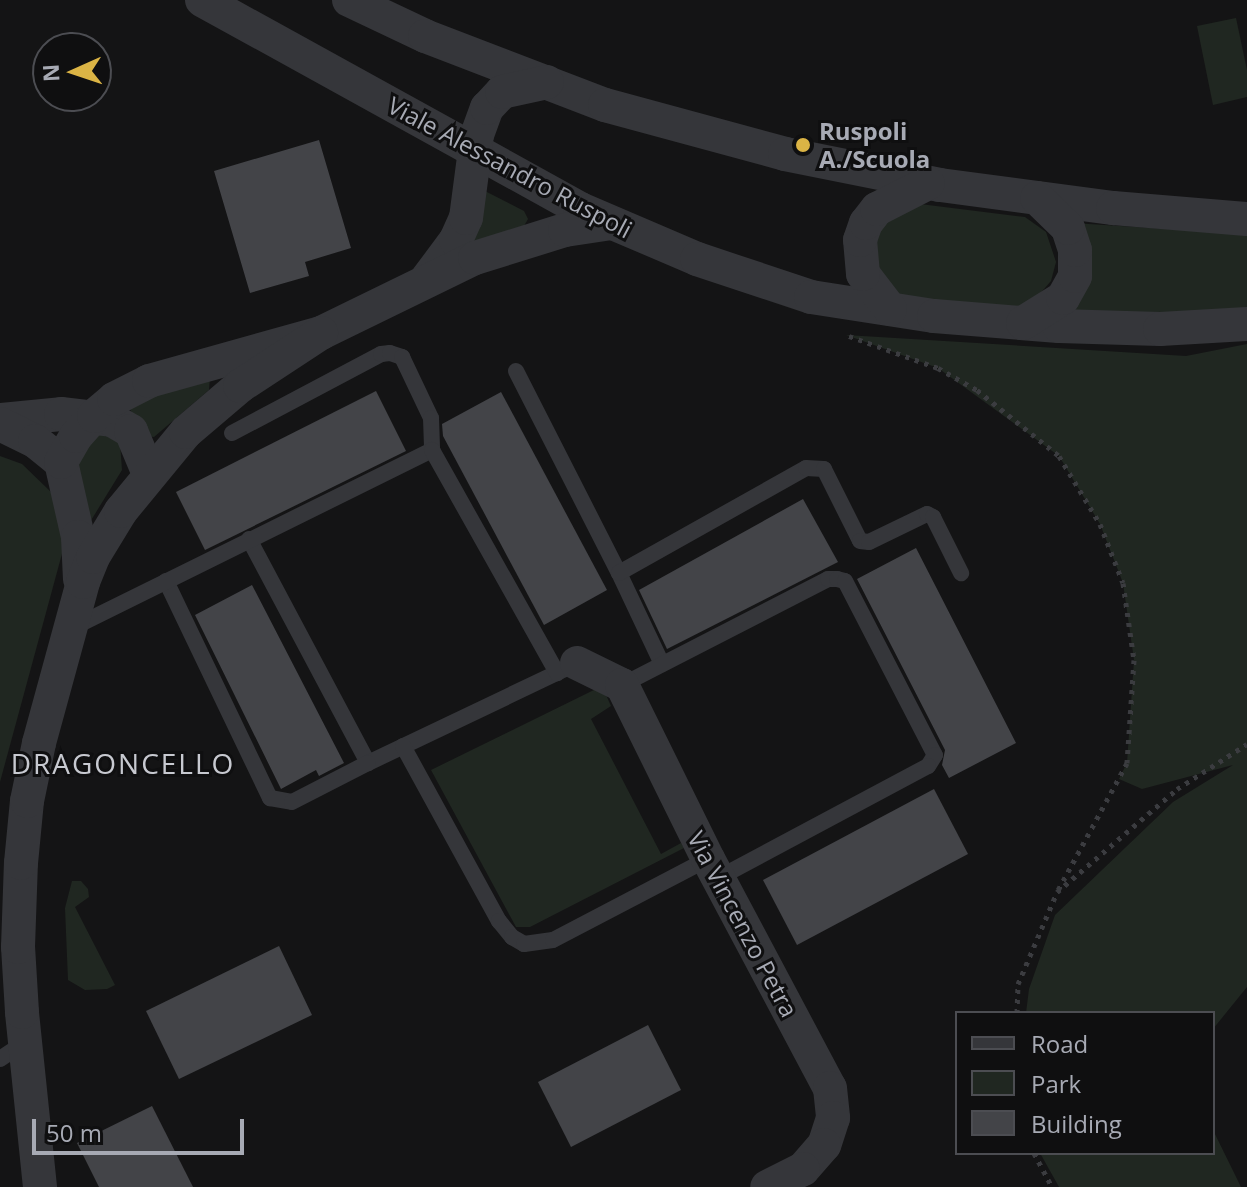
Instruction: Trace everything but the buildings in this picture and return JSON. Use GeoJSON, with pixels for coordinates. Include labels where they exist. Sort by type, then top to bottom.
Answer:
{"type":"FeatureCollection","features":[{"type":"Feature","properties":{"kind":"street","name":"Viale Alessandro Ruspoli"},"geometry":{"type":"LineString","coordinates":[[202,0],[475,152],[612,223],[697,259],[811,297],[1023,323],[1160,329],[1247,324]]}},
{"type":"Feature","properties":{"kind":"street"},"geometry":{"type":"LineString","coordinates":[[349,0],[425,36],[605,105],[785,154],[928,183],[1037,198],[1247,219]]}},
{"type":"Feature","properties":{"kind":"street"},"geometry":{"type":"LineString","coordinates":[[427,279],[462,229],[482,118],[497,95],[526,84],[547,82]]}},
{"type":"Feature","properties":{"kind":"street"},"geometry":{"type":"LineString","coordinates":[[890,309],[863,274],[860,240],[866,223],[877,209],[928,183]]}},
{"type":"Feature","properties":{"kind":"street"},"geometry":{"type":"LineString","coordinates":[[1023,323],[1063,298],[1075,276],[1075,250],[1068,228],[1037,198]]}},
{"type":"Feature","properties":{"kind":"street"},"geometry":{"type":"LineString","coordinates":[[40,1187],[12,1051],[24,824],[39,743],[79,595],[101,543],[149,474],[215,405],[321,333],[427,279],[539,238],[612,223]]}},
{"type":"Feature","properties":{"kind":"street"},"geometry":{"type":"LineString","coordinates":[[61,462],[76,436],[94,416],[114,399],[149,381],[321,333]]}},
{"type":"Feature","properties":{"kind":"street"},"geometry":{"type":"LineString","coordinates":[[0,422],[61,414],[112,420],[131,431],[149,474]]}},
{"type":"Feature","properties":{"kind":"street"},"geometry":{"type":"LineString","coordinates":[[0,422],[35,441],[61,462],[78,537],[79,595]]}},
{"type":"Feature","properties":{"kind":"street"},"geometry":{"type":"LineString","coordinates":[[567,668],[622,685]]}},
{"type":"Feature","properties":{"kind":"street","name":"Via Vincenzo Petra"},"geometry":{"type":"LineString","coordinates":[[622,685],[713,869],[830,1088],[833,1118],[824,1145],[803,1169],[767,1187]]}},
{"type":"Feature","properties":{"kind":"lane"},"geometry":{"type":"LineString","coordinates":[[166,581],[270,798],[292,802],[567,668],[432,450],[431,418],[402,357],[381,354],[232,433]]}},
{"type":"Feature","properties":{"kind":"lane"},"geometry":{"type":"LineString","coordinates":[[516,371],[662,664]]}},
{"type":"Feature","properties":{"kind":"lane"},"geometry":{"type":"LineString","coordinates":[[70,629],[432,450]]}},
{"type":"Feature","properties":{"kind":"lane"},"geometry":{"type":"LineString","coordinates":[[619,573],[806,468],[817,465],[824,469],[860,541],[869,542],[927,514],[933,517],[961,573]]}},
{"type":"Feature","properties":{"kind":"lane"},"geometry":{"type":"LineString","coordinates":[[249,539],[368,763]]}},
{"type":"Feature","properties":{"kind":"lane"},"geometry":{"type":"LineString","coordinates":[[403,746],[499,921],[512,937],[524,944],[553,940],[713,869],[928,766],[935,755],[845,581],[828,579],[622,685]]}},
{"type":"Feature","properties":{"kind":"path"},"geometry":{"type":"LineString","coordinates":[[846,335],[938,368],[977,390],[1059,456],[1100,524],[1123,583],[1134,660],[1127,763],[1057,892],[1018,984],[1017,1011]]}},
{"type":"Feature","properties":{"kind":"path"},"geometry":{"type":"LineString","coordinates":[[1057,892],[1177,789],[1247,744]]}},
{"type":"Feature","properties":{"kind":"path"},"geometry":{"type":"LineString","coordinates":[[1035,1155],[1052,1187]]}},
{"type":"Feature","properties":{"kind":"green space"},"geometry":{"type":"Polygon","coordinates":[[[1236,18],[1247,70],[1247,97],[1213,105],[1197,26],[1236,18]]]}},
{"type":"Feature","properties":{"kind":"green space"},"geometry":{"type":"Polygon","coordinates":[[[483,190],[524,211],[528,219],[524,226],[476,248],[463,235],[483,190]]]}},
{"type":"Feature","properties":{"kind":"green space"},"geometry":{"type":"Polygon","coordinates":[[[912,203],[1025,217],[1046,232],[1056,262],[1051,281],[1038,296],[1017,308],[1000,310],[889,293],[864,241],[912,203]]]}},
{"type":"Feature","properties":{"kind":"green space"},"geometry":{"type":"Polygon","coordinates":[[[1073,223],[1247,234],[1247,308],[1127,316],[1058,314],[1073,223]]]}},
{"type":"Feature","properties":{"kind":"green space"},"geometry":{"type":"Polygon","coordinates":[[[846,335],[1186,356],[1247,344],[1247,987],[1215,1027],[1215,1011],[1026,1011],[1029,989],[1055,915],[1173,802],[1233,765],[1142,789],[1119,779],[1127,763],[1134,660],[1123,583],[1100,524],[1059,456],[938,368],[846,335]]]}},
{"type":"Feature","properties":{"kind":"green space"},"geometry":{"type":"Polygon","coordinates":[[[210,377],[209,390],[154,437],[147,436],[129,408],[129,398],[210,377]]]}},
{"type":"Feature","properties":{"kind":"green space"},"geometry":{"type":"Polygon","coordinates":[[[102,434],[120,443],[122,470],[90,522],[75,477],[85,437],[102,434]]]}},
{"type":"Feature","properties":{"kind":"green space"},"geometry":{"type":"Polygon","coordinates":[[[0,456],[22,464],[51,492],[66,539],[0,782],[0,456]]]}},
{"type":"Feature","properties":{"kind":"green space"},"geometry":{"type":"Polygon","coordinates":[[[602,686],[611,706],[591,719],[661,854],[681,843],[684,848],[530,927],[516,927],[431,770],[602,686]]]}},
{"type":"Feature","properties":{"kind":"green space"},"geometry":{"type":"Polygon","coordinates":[[[72,881],[81,881],[88,889],[89,897],[75,907],[115,985],[107,989],[85,990],[68,980],[65,908],[72,881]]]}},
{"type":"Feature","properties":{"kind":"green space"},"geometry":{"type":"Polygon","coordinates":[[[1215,1134],[1241,1187],[1059,1187],[1041,1155],[1215,1155],[1215,1134]]]}},
{"type":"Feature","properties":{"kind":"place","name":"Ruspoli A./Scuola"},"geometry":{"type":"Point","coordinates":[803,145]}},
{"type":"Feature","properties":{"kind":"district","name":"DRAGONCELLO"},"geometry":{"type":"Point","coordinates":[123,763]}}]}
